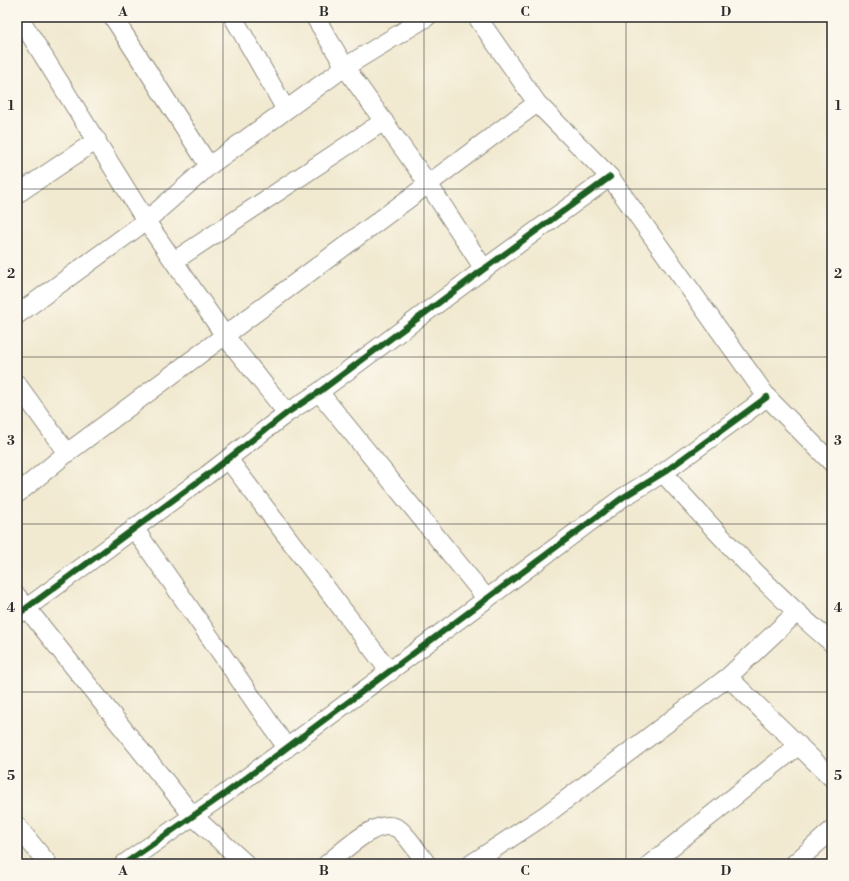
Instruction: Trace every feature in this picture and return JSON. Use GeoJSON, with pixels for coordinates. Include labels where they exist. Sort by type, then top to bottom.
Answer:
{"type":"FeatureCollection","features":[{"type":"Feature","properties":{"kind":"street"},"geometry":{"type":"LineString","coordinates":[[113,17],[209,166]]}},
{"type":"Feature","properties":{"kind":"street"},"geometry":{"type":"LineString","coordinates":[[233,17],[286,110]]}},
{"type":"Feature","properties":{"kind":"street"},"geometry":{"type":"LineString","coordinates":[[315,17],[345,67],[429,185],[484,269]]}},
{"type":"Feature","properties":{"kind":"street"},"geometry":{"type":"LineString","coordinates":[[17,315],[146,221],[209,166],[345,67],[426,17]]}},
{"type":"Feature","properties":{"kind":"street"},"geometry":{"type":"LineString","coordinates":[[477,17],[537,103],[610,177],[767,397],[832,463]]}},
{"type":"Feature","properties":{"kind":"street"},"geometry":{"type":"LineString","coordinates":[[19,18],[97,140],[146,221],[225,336],[287,413]]}},
{"type":"Feature","properties":{"kind":"street"},"geometry":{"type":"LineString","coordinates":[[17,494],[67,454],[537,103]]}},
{"type":"Feature","properties":{"kind":"street"},"geometry":{"type":"LineString","coordinates":[[174,261],[384,121]]}},
{"type":"Feature","properties":{"kind":"street"},"geometry":{"type":"LineString","coordinates":[[17,194],[97,140]]}},
{"type":"Feature","properties":{"kind":"street"},"geometry":{"type":"LineString","coordinates":[[246,864],[193,816],[20,606],[134,528],[228,459],[287,413],[319,392],[610,177]]}},
{"type":"Feature","properties":{"kind":"street"},"geometry":{"type":"LineString","coordinates":[[17,384],[67,454]]}},
{"type":"Feature","properties":{"kind":"street"},"geometry":{"type":"LineString","coordinates":[[319,392],[486,599]]}},
{"type":"Feature","properties":{"kind":"street"},"geometry":{"type":"LineString","coordinates":[[124,864],[287,748],[622,498],[663,473],[767,397]]}},
{"type":"Feature","properties":{"kind":"street"},"geometry":{"type":"LineString","coordinates":[[228,459],[390,672]]}},
{"type":"Feature","properties":{"kind":"street"},"geometry":{"type":"LineString","coordinates":[[663,473],[730,547],[796,613],[832,643]]}},
{"type":"Feature","properties":{"kind":"street"},"geometry":{"type":"LineString","coordinates":[[134,528],[287,748]]}},
{"type":"Feature","properties":{"kind":"street"},"geometry":{"type":"LineString","coordinates":[[471,864],[547,814],[728,676],[796,613]]}},
{"type":"Feature","properties":{"kind":"street"},"geometry":{"type":"LineString","coordinates":[[728,676],[832,778]]}},
{"type":"Feature","properties":{"kind":"street"},"geometry":{"type":"LineString","coordinates":[[650,864],[799,745]]}},
{"type":"Feature","properties":{"kind":"street"},"geometry":{"type":"LineString","coordinates":[[326,864],[375,827],[387,825],[400,830],[427,864]]}},
{"type":"Feature","properties":{"kind":"street"},"geometry":{"type":"LineString","coordinates":[[17,826],[48,864]]}},
{"type":"Feature","properties":{"kind":"street"},"geometry":{"type":"LineString","coordinates":[[794,864],[832,830]]}},
{"type":"Feature","properties":{"kind":"cycle path"},"geometry":{"type":"LineString","coordinates":[[17,615],[207,475],[287,413],[319,392],[610,177]]}},
{"type":"Feature","properties":{"kind":"cycle path"},"geometry":{"type":"LineString","coordinates":[[124,864],[226,793],[622,498],[663,473],[767,397]]}}]}
